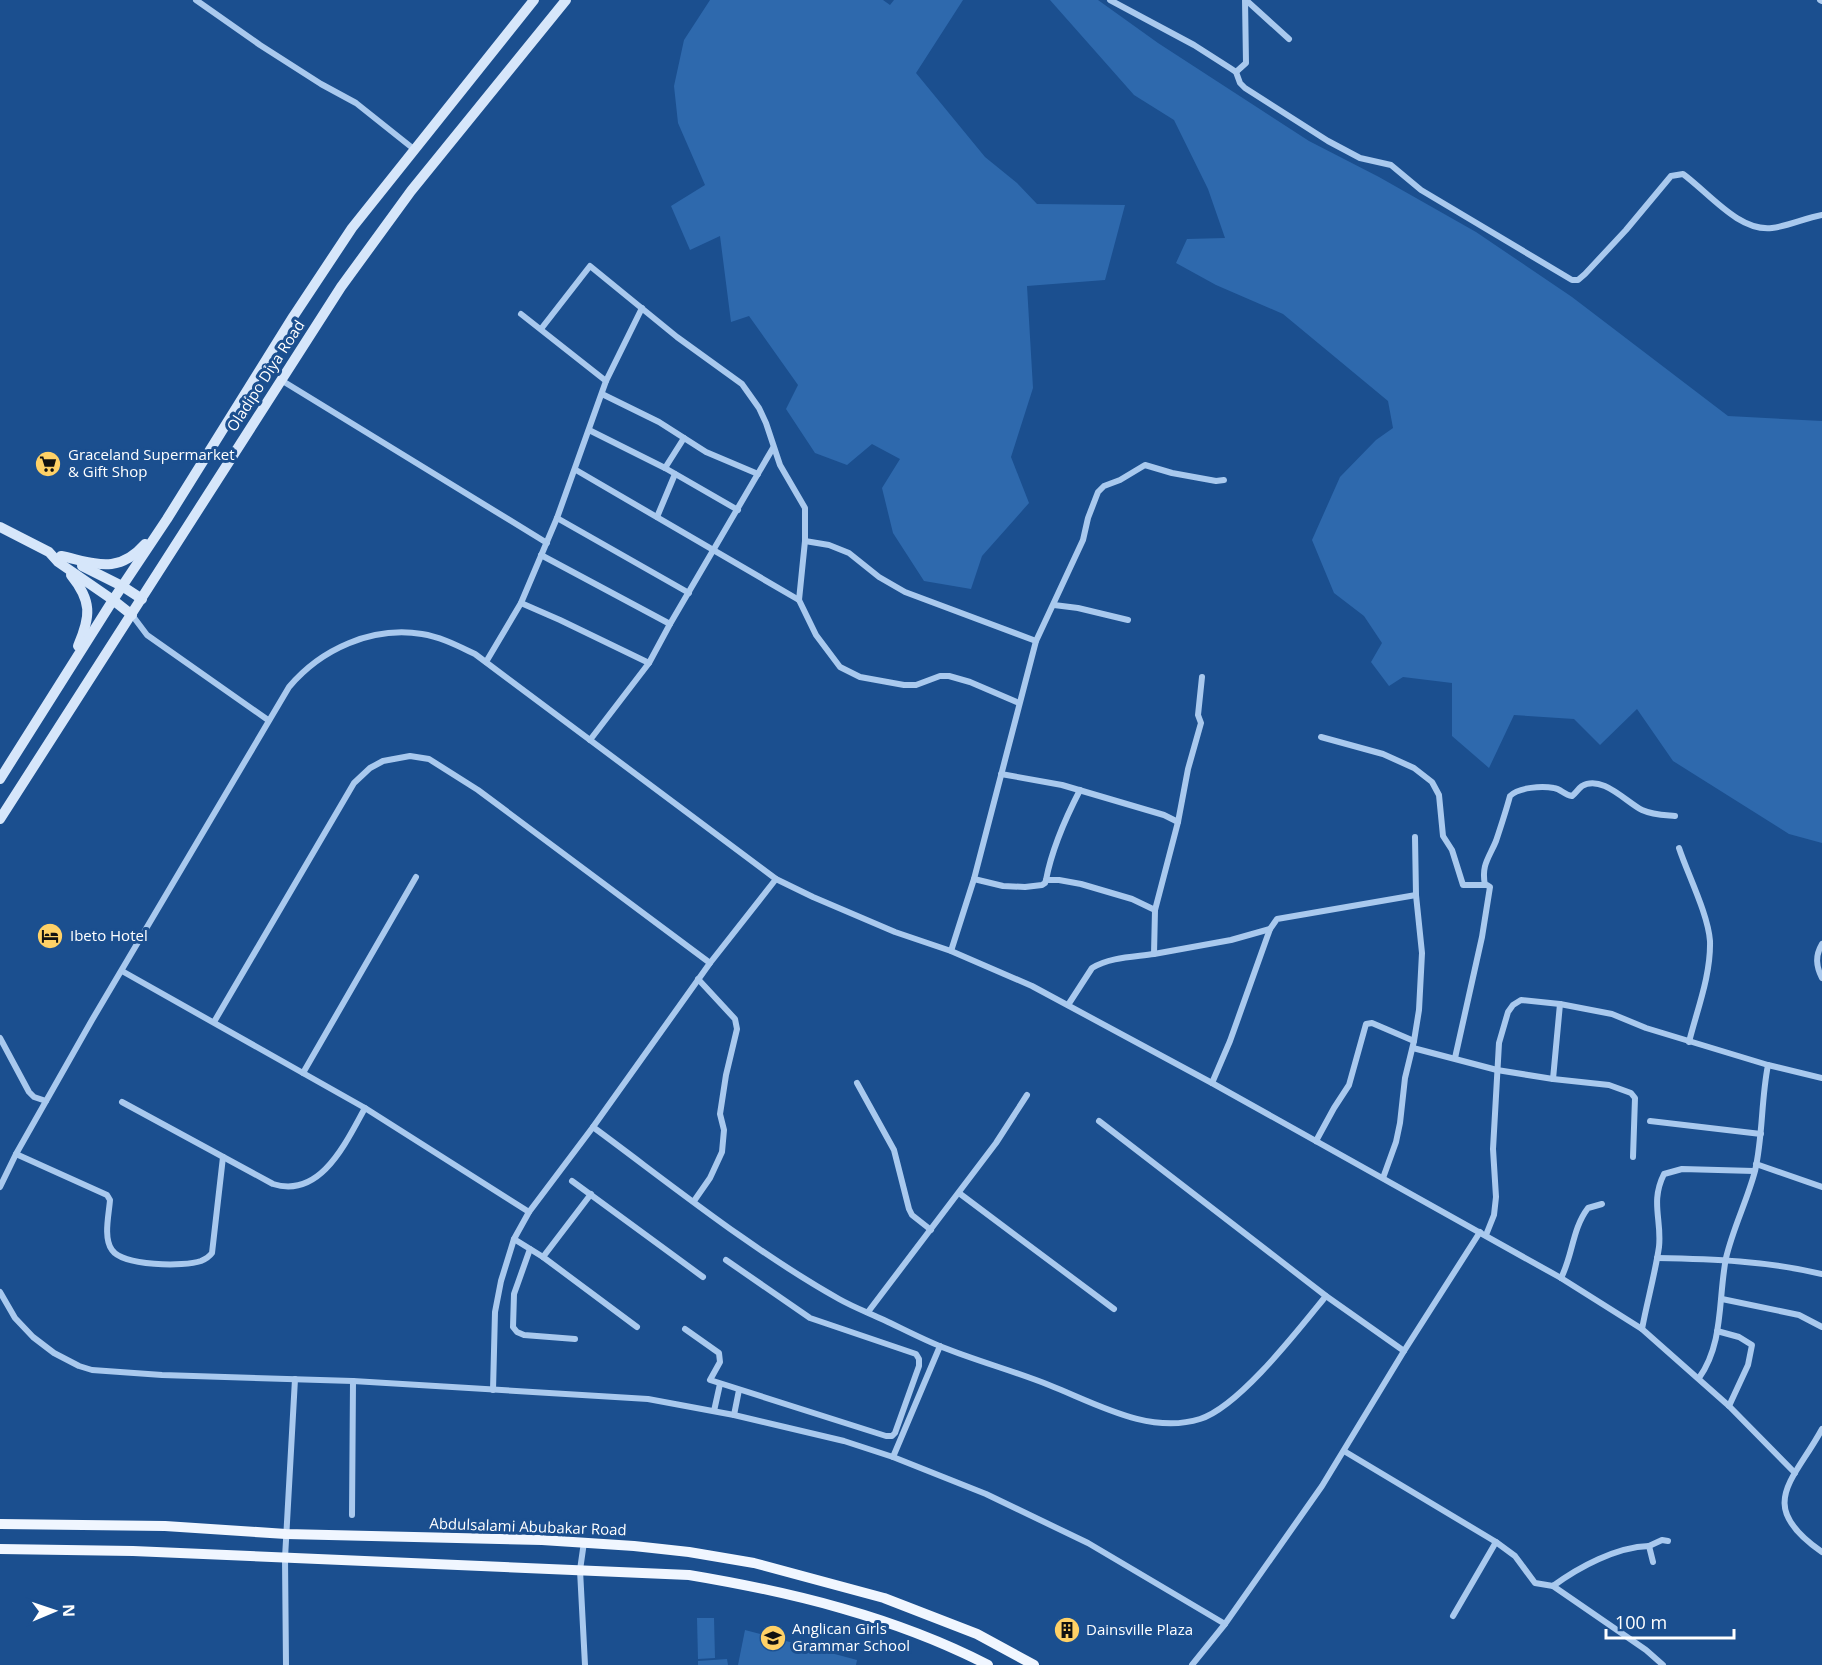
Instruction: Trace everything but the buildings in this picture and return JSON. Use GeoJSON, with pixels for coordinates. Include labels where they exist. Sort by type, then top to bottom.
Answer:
{"type":"FeatureCollection","features":[{"type":"Feature","properties":{"kind":"main road","name":"Oladipo Diya Road"},"geometry":{"type":"LineString","coordinates":[[0,779],[167,519],[292,317],[352,228],[534,0]]}},
{"type":"Feature","properties":{"kind":"main road","name":"Oladipo Diya Road"},"geometry":{"type":"LineString","coordinates":[[0,819],[341,287],[411,191],[566,0]]}},
{"type":"Feature","properties":{"kind":"main road"},"geometry":{"type":"LineString","coordinates":[[60,559],[98,565],[124,560],[139,551],[167,519]]}},
{"type":"Feature","properties":{"kind":"main road"},"geometry":{"type":"LineString","coordinates":[[0,527],[60,559],[132,615]]}},
{"type":"Feature","properties":{"kind":"main road"},"geometry":{"type":"LineString","coordinates":[[60,559],[122,586],[142,599]]}},
{"type":"Feature","properties":{"kind":"main road"},"geometry":{"type":"LineString","coordinates":[[60,559],[82,589],[88,610],[87,623],[68,673]]}},
{"type":"Feature","properties":{"kind":"main road","name":"Abdulsalami Abubakar Road"},"geometry":{"type":"LineString","coordinates":[[0,1524],[165,1526],[286,1534],[584,1542],[689,1552],[754,1563],[817,1578],[884,1598],[962,1628],[1034,1665]]}},
{"type":"Feature","properties":{"kind":"main road"},"geometry":{"type":"LineString","coordinates":[[0,1549],[133,1551],[689,1575],[763,1588],[902,1627],[959,1650],[988,1665]]}},
{"type":"Feature","properties":{"kind":"street"},"geometry":{"type":"LineString","coordinates":[[196,0],[260,45],[321,84],[356,103],[415,150]]}},
{"type":"Feature","properties":{"kind":"street"},"geometry":{"type":"LineString","coordinates":[[1110,0],[1194,45],[1236,72],[1240,83],[1245,88],[1328,141],[1360,158],[1391,165],[1421,190],[1572,280],[1578,280],[1585,274],[1674,174],[1683,174],[1739,220],[1760,228],[1776,227],[1822,215]]}},
{"type":"Feature","properties":{"kind":"street"},"geometry":{"type":"LineString","coordinates":[[1236,72],[1246,63],[1245,0]]}},
{"type":"Feature","properties":{"kind":"street"},"geometry":{"type":"LineString","coordinates":[[1245,0],[1289,39]]}},
{"type":"Feature","properties":{"kind":"street"},"geometry":{"type":"LineString","coordinates":[[541,330],[590,266],[686,344],[742,384],[759,408],[780,465],[805,508],[805,541],[799,600],[816,635],[840,667],[871,679],[916,685],[940,676],[949,676],[970,682],[1019,703]]}},
{"type":"Feature","properties":{"kind":"street"},"geometry":{"type":"LineString","coordinates":[[486,662],[521,603],[576,470],[606,381],[642,308]]}},
{"type":"Feature","properties":{"kind":"street"},"geometry":{"type":"LineString","coordinates":[[521,314],[606,381]]}},
{"type":"Feature","properties":{"kind":"street"},"geometry":{"type":"LineString","coordinates":[[280,380],[546,543]]}},
{"type":"Feature","properties":{"kind":"street"},"geometry":{"type":"LineString","coordinates":[[602,394],[659,422],[706,452],[758,474]]}},
{"type":"Feature","properties":{"kind":"street"},"geometry":{"type":"LineString","coordinates":[[589,430],[665,468],[738,510]]}},
{"type":"Feature","properties":{"kind":"street"},"geometry":{"type":"LineString","coordinates":[[665,468],[684,438]]}},
{"type":"Feature","properties":{"kind":"street"},"geometry":{"type":"LineString","coordinates":[[590,740],[649,663],[773,448]]}},
{"type":"Feature","properties":{"kind":"street"},"geometry":{"type":"LineString","coordinates":[[951,951],[974,879],[1036,642],[1083,540],[1088,518],[1100,489],[1146,465],[1172,473],[1216,481],[1224,480]]}},
{"type":"Feature","properties":{"kind":"street"},"geometry":{"type":"LineString","coordinates":[[576,470],[799,600]]}},
{"type":"Feature","properties":{"kind":"street"},"geometry":{"type":"LineString","coordinates":[[657,517],[675,474]]}},
{"type":"Feature","properties":{"kind":"street"},"geometry":{"type":"LineString","coordinates":[[557,518],[689,592]]}},
{"type":"Feature","properties":{"kind":"street"},"geometry":{"type":"LineString","coordinates":[[805,541],[829,545],[849,553],[905,592],[1036,642]]}},
{"type":"Feature","properties":{"kind":"street"},"geometry":{"type":"LineString","coordinates":[[541,555],[670,624]]}},
{"type":"Feature","properties":{"kind":"street"},"geometry":{"type":"LineString","coordinates":[[521,603],[649,663]]}},
{"type":"Feature","properties":{"kind":"street"},"geometry":{"type":"LineString","coordinates":[[1054,605],[1078,608],[1128,620]]}},
{"type":"Feature","properties":{"kind":"street"},"geometry":{"type":"LineString","coordinates":[[132,615],[147,635],[268,720]]}},
{"type":"Feature","properties":{"kind":"street"},"geometry":{"type":"LineString","coordinates":[[0,1187],[46,1101],[289,687],[302,672],[333,650],[373,636],[408,633],[433,636],[475,654],[776,879],[895,932],[995,968],[1068,1005],[1561,1278],[1642,1329],[1729,1406],[1795,1473]]}},
{"type":"Feature","properties":{"kind":"street"},"geometry":{"type":"LineString","coordinates":[[1154,954],[1155,910],[1201,723],[1198,715],[1202,676]]}},
{"type":"Feature","properties":{"kind":"street"},"geometry":{"type":"LineString","coordinates":[[1321,737],[1383,754],[1414,768],[1432,782],[1439,795],[1443,836],[1452,850],[1461,882],[1465,886],[1489,886],[1491,890],[1455,1058]]}},
{"type":"Feature","properties":{"kind":"street"},"geometry":{"type":"LineString","coordinates":[[214,1022],[354,783],[370,768],[383,760],[406,756],[429,759],[478,790],[710,963]]}},
{"type":"Feature","properties":{"kind":"street"},"geometry":{"type":"LineString","coordinates":[[1001,774],[1080,790],[1164,815],[1178,822]]}},
{"type":"Feature","properties":{"kind":"street"},"geometry":{"type":"LineString","coordinates":[[1485,885],[1483,877],[1486,859],[1493,848],[1510,796],[1514,792],[1555,788],[1572,796],[1581,786],[1595,785],[1621,794],[1646,812],[1675,816]]}},
{"type":"Feature","properties":{"kind":"street"},"geometry":{"type":"LineString","coordinates":[[974,879],[1014,887],[1045,883],[1050,857],[1080,790]]}},
{"type":"Feature","properties":{"kind":"street"},"geometry":{"type":"LineString","coordinates":[[1383,1178],[1396,1143],[1405,1078],[1419,1010],[1422,953],[1416,895],[1415,837]]}},
{"type":"Feature","properties":{"kind":"street"},"geometry":{"type":"LineString","coordinates":[[1679,848],[1707,924],[1710,940],[1707,972],[1689,1042]]}},
{"type":"Feature","properties":{"kind":"street"},"geometry":{"type":"LineString","coordinates":[[303,1073],[416,877]]}},
{"type":"Feature","properties":{"kind":"street"},"geometry":{"type":"LineString","coordinates":[[493,1390],[495,1312],[501,1281],[514,1239],[529,1212],[593,1127],[698,979],[776,879]]}},
{"type":"Feature","properties":{"kind":"street"},"geometry":{"type":"LineString","coordinates":[[1046,880],[1081,884],[1132,899],[1155,910]]}},
{"type":"Feature","properties":{"kind":"street"},"geometry":{"type":"LineString","coordinates":[[1212,1083],[1275,921],[1279,918],[1416,895]]}},
{"type":"Feature","properties":{"kind":"street"},"geometry":{"type":"LineString","coordinates":[[1068,1005],[1095,966],[1111,960],[1231,940],[1270,929]]}},
{"type":"Feature","properties":{"kind":"street"},"geometry":{"type":"LineString","coordinates":[[1822,944],[1817,957],[1817,968],[1822,978]]}},
{"type":"Feature","properties":{"kind":"street"},"geometry":{"type":"LineString","coordinates":[[122,971],[365,1108],[529,1212]]}},
{"type":"Feature","properties":{"kind":"street"},"geometry":{"type":"LineString","coordinates":[[694,1201],[710,1178],[722,1152],[724,1130],[720,1118],[721,1105],[737,1029],[735,1019],[698,979]]}},
{"type":"Feature","properties":{"kind":"street"},"geometry":{"type":"LineString","coordinates":[[1192,1665],[1322,1486],[1404,1352],[1494,1215],[1496,1197],[1493,1149],[1497,1070],[1503,1027],[1513,1005],[1521,1000],[1560,1004],[1612,1014],[1689,1042],[1822,1078]]}},
{"type":"Feature","properties":{"kind":"street"},"geometry":{"type":"LineString","coordinates":[[1553,1079],[1560,1004]]}},
{"type":"Feature","properties":{"kind":"street"},"geometry":{"type":"LineString","coordinates":[[1316,1141],[1349,1085],[1366,1024],[1372,1023],[1413,1045],[1497,1070],[1609,1085],[1633,1095],[1633,1156]]}},
{"type":"Feature","properties":{"kind":"street"},"geometry":{"type":"LineString","coordinates":[[0,1038],[29,1092],[34,1097],[46,1101]]}},
{"type":"Feature","properties":{"kind":"street"},"geometry":{"type":"LineString","coordinates":[[1699,1378],[1712,1354],[1722,1299],[1726,1259],[1755,1168],[1768,1065]]}},
{"type":"Feature","properties":{"kind":"street"},"geometry":{"type":"LineString","coordinates":[[857,1083],[894,1150],[912,1215],[931,1230]]}},
{"type":"Feature","properties":{"kind":"street"},"geometry":{"type":"LineString","coordinates":[[868,1312],[996,1143],[1027,1095]]}},
{"type":"Feature","properties":{"kind":"street"},"geometry":{"type":"LineString","coordinates":[[122,1102],[273,1184],[283,1187],[300,1186],[324,1172],[338,1156],[365,1108]]}},
{"type":"Feature","properties":{"kind":"street"},"geometry":{"type":"LineString","coordinates":[[1650,1120],[1761,1134]]}},
{"type":"Feature","properties":{"kind":"street"},"geometry":{"type":"LineString","coordinates":[[1099,1121],[1326,1296],[1404,1352]]}},
{"type":"Feature","properties":{"kind":"street"},"geometry":{"type":"LineString","coordinates":[[593,1127],[789,1268],[840,1300],[940,1346],[1046,1384],[1115,1412],[1150,1421],[1180,1424],[1215,1413],[1251,1382],[1326,1296]]}},
{"type":"Feature","properties":{"kind":"street"},"geometry":{"type":"LineString","coordinates":[[16,1154],[107,1195],[111,1200],[108,1237],[110,1248],[115,1254],[125,1258],[159,1264],[196,1262],[204,1260],[212,1253],[223,1157]]}},
{"type":"Feature","properties":{"kind":"street"},"geometry":{"type":"LineString","coordinates":[[1642,1329],[1657,1258],[1659,1235],[1656,1214],[1657,1197],[1664,1174],[1682,1169],[1755,1168],[1822,1187]]}},
{"type":"Feature","properties":{"kind":"street"},"geometry":{"type":"LineString","coordinates":[[573,1181],[703,1277]]}},
{"type":"Feature","properties":{"kind":"street"},"geometry":{"type":"LineString","coordinates":[[959,1193],[1114,1309]]}},
{"type":"Feature","properties":{"kind":"street"},"geometry":{"type":"LineString","coordinates":[[543,1257],[591,1194]]}},
{"type":"Feature","properties":{"kind":"street"},"geometry":{"type":"LineString","coordinates":[[1561,1278],[1569,1263],[1576,1226],[1588,1208],[1602,1204]]}},
{"type":"Feature","properties":{"kind":"street"},"geometry":{"type":"LineString","coordinates":[[514,1239],[543,1257],[637,1327]]}},
{"type":"Feature","properties":{"kind":"street"},"geometry":{"type":"LineString","coordinates":[[530,1249],[514,1294],[513,1327],[517,1332],[525,1335],[575,1339]]}},
{"type":"Feature","properties":{"kind":"street"},"geometry":{"type":"LineString","coordinates":[[1657,1258],[1726,1259],[1778,1265],[1822,1274]]}},
{"type":"Feature","properties":{"kind":"street"},"geometry":{"type":"LineString","coordinates":[[685,1329],[719,1353],[720,1362],[710,1380],[886,1436],[892,1436],[895,1433],[920,1366],[916,1354],[810,1318],[726,1260]]}},
{"type":"Feature","properties":{"kind":"street"},"geometry":{"type":"LineString","coordinates":[[0,1293],[15,1318],[33,1337],[49,1350],[79,1366],[124,1373],[353,1381],[648,1399],[734,1415],[833,1438],[893,1457],[986,1494],[1088,1544],[1224,1624]]}},
{"type":"Feature","properties":{"kind":"street"},"geometry":{"type":"LineString","coordinates":[[1722,1299],[1799,1315],[1822,1327]]}},
{"type":"Feature","properties":{"kind":"street"},"geometry":{"type":"LineString","coordinates":[[1717,1331],[1739,1337],[1752,1345],[1748,1365],[1729,1406]]}},
{"type":"Feature","properties":{"kind":"street"},"geometry":{"type":"LineString","coordinates":[[893,1457],[940,1346]]}},
{"type":"Feature","properties":{"kind":"street"},"geometry":{"type":"LineString","coordinates":[[286,1665],[285,1558],[295,1379]]}},
{"type":"Feature","properties":{"kind":"street"},"geometry":{"type":"LineString","coordinates":[[352,1515],[353,1381]]}},
{"type":"Feature","properties":{"kind":"street"},"geometry":{"type":"LineString","coordinates":[[714,1411],[720,1384]]}},
{"type":"Feature","properties":{"kind":"street"},"geometry":{"type":"LineString","coordinates":[[734,1415],[740,1390]]}},
{"type":"Feature","properties":{"kind":"street"},"geometry":{"type":"LineString","coordinates":[[1822,1429],[1790,1480],[1784,1501],[1787,1515],[1796,1530],[1822,1552]]}},
{"type":"Feature","properties":{"kind":"street"},"geometry":{"type":"LineString","coordinates":[[1344,1451],[1496,1542],[1515,1556],[1535,1583],[1553,1586],[1646,1650],[1663,1665]]}},
{"type":"Feature","properties":{"kind":"street"},"geometry":{"type":"LineString","coordinates":[[1553,1586],[1568,1575],[1615,1553],[1640,1546],[1649,1546],[1662,1540],[1668,1541]]}},
{"type":"Feature","properties":{"kind":"street"},"geometry":{"type":"LineString","coordinates":[[584,1542],[580,1570],[585,1665]]}},
{"type":"Feature","properties":{"kind":"street"},"geometry":{"type":"LineString","coordinates":[[1453,1616],[1496,1542]]}},
{"type":"Feature","properties":{"kind":"street"},"geometry":{"type":"LineString","coordinates":[[1649,1546],[1653,1562]]}},
{"type":"Feature","properties":{"kind":"shaded area"},"geometry":{"type":"Polygon","coordinates":[[[710,0],[883,0],[890,5],[894,0],[963,0],[916,73],[985,157],[1017,183],[1037,204],[1125,205],[1105,280],[1027,286],[1033,388],[1011,457],[1029,503],[982,556],[971,589],[924,581],[893,533],[882,488],[900,459],[872,444],[847,465],[815,453],[786,409],[798,385],[749,316],[731,322],[720,236],[690,250],[671,206],[705,185],[678,123],[674,86],[684,40],[710,0]]]}},
{"type":"Feature","properties":{"kind":"shaded area"},"geometry":{"type":"Polygon","coordinates":[[[1050,0],[1098,0],[1158,43],[1309,141],[1379,177],[1476,232],[1572,297],[1728,416],[1822,421],[1822,843],[1789,834],[1673,761],[1637,709],[1600,745],[1574,719],[1514,715],[1489,768],[1452,736],[1452,683],[1403,677],[1389,686],[1371,662],[1382,643],[1364,616],[1334,593],[1312,540],[1340,477],[1376,440],[1393,428],[1388,401],[1283,314],[1216,285],[1176,263],[1187,239],[1225,238],[1208,189],[1174,120],[1134,95],[1050,0]]]}},
{"type":"Feature","properties":{"kind":"shaded area"},"geometry":{"type":"Polygon","coordinates":[[[697,1618],[714,1618],[715,1658],[698,1659],[697,1618]]]}},
{"type":"Feature","properties":{"kind":"shaded area"},"geometry":{"type":"Polygon","coordinates":[[[745,1630],[857,1660],[856,1665],[738,1665],[745,1630]]]}},
{"type":"Feature","properties":{"kind":"shaded area"},"geometry":{"type":"Polygon","coordinates":[[[727,1659],[728,1665],[698,1665],[698,1661],[727,1659]]]}},
{"type":"Feature","properties":{"kind":"place","name":"Graceland Supermarket & Gift Shop"},"geometry":{"type":"Point","coordinates":[48,464]}},
{"type":"Feature","properties":{"kind":"place","name":"Ibeto Hotel"},"geometry":{"type":"Point","coordinates":[50,936]}},
{"type":"Feature","properties":{"kind":"place","name":"Dainsville Plaza"},"geometry":{"type":"Point","coordinates":[1067,1630]}},
{"type":"Feature","properties":{"kind":"place","name":"Anglican Girls Grammar School"},"geometry":{"type":"Point","coordinates":[773,1638]}}]}
